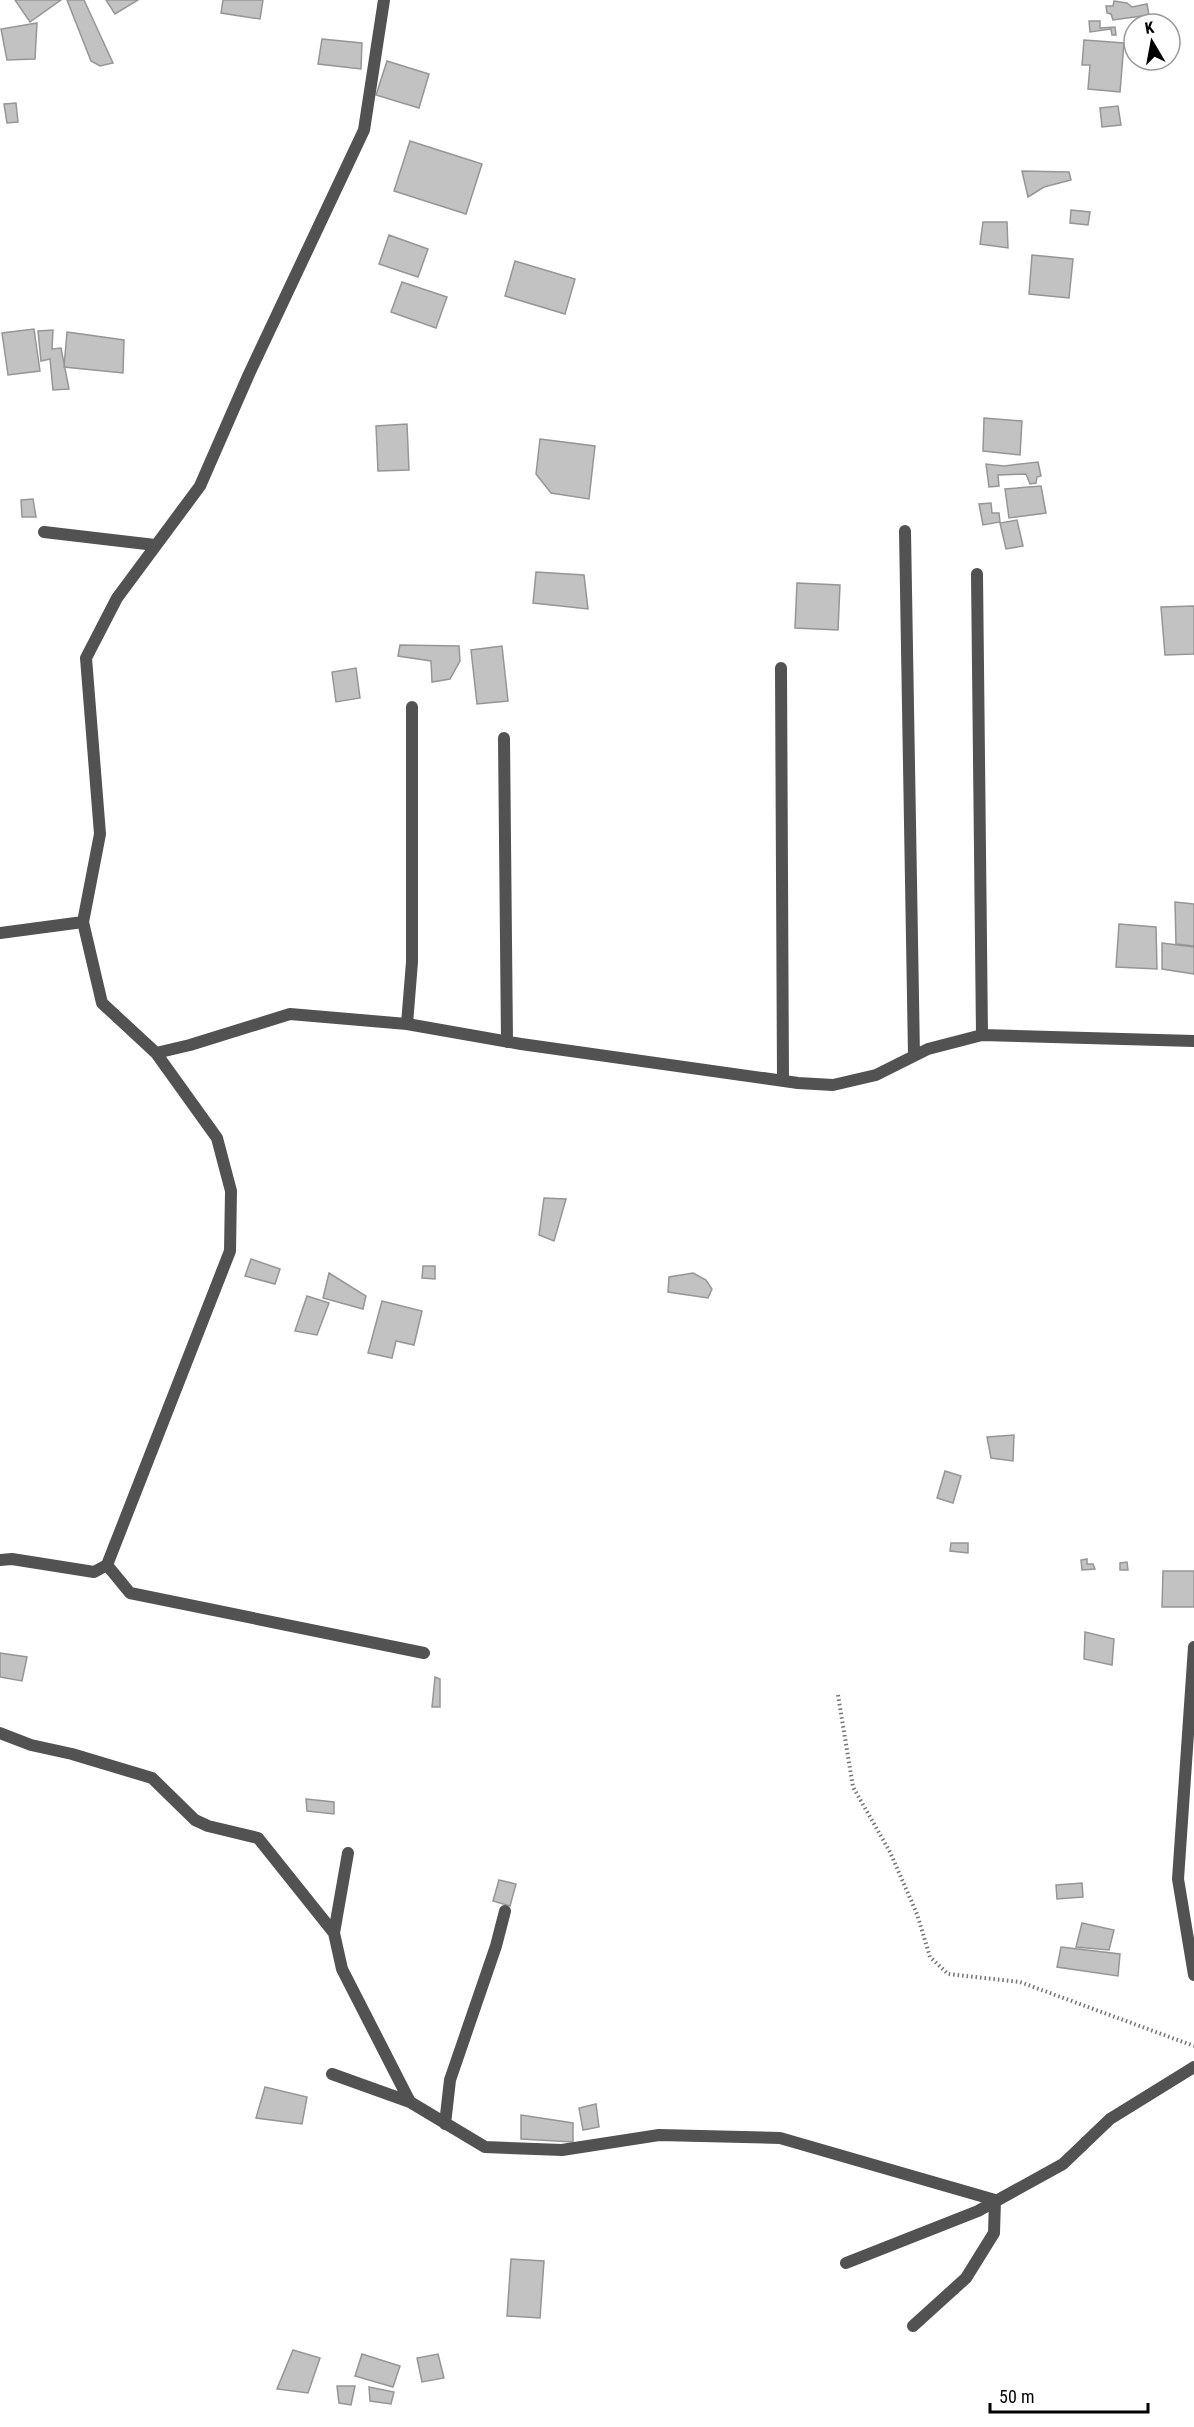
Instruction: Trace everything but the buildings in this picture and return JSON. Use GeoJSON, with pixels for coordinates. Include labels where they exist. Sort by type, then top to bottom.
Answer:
{"type":"FeatureCollection","features":[{"type":"Feature","properties":{"kind":"street"},"geometry":{"type":"LineString","coordinates":[[0,1560],[12,1559],[94,1572],[107,1565],[230,1251],[231,1191],[217,1138],[156,1053],[102,1003],[83,922],[100,834],[86,658],[117,598],[200,486],[249,374],[364,130],[384,0]]}},
{"type":"Feature","properties":{"kind":"street"},"geometry":{"type":"LineString","coordinates":[[904,531],[914,1056]]}},
{"type":"Feature","properties":{"kind":"street"},"geometry":{"type":"LineString","coordinates":[[44,532],[155,545]]}},
{"type":"Feature","properties":{"kind":"street"},"geometry":{"type":"LineString","coordinates":[[977,574],[982,1035]]}},
{"type":"Feature","properties":{"kind":"street"},"geometry":{"type":"LineString","coordinates":[[781,668],[783,1081]]}},
{"type":"Feature","properties":{"kind":"street"},"geometry":{"type":"LineString","coordinates":[[406,1024],[411,962],[412,707]]}},
{"type":"Feature","properties":{"kind":"street"},"geometry":{"type":"LineString","coordinates":[[504,738],[507,1042]]}},
{"type":"Feature","properties":{"kind":"street"},"geometry":{"type":"LineString","coordinates":[[0,933],[83,922]]}},
{"type":"Feature","properties":{"kind":"street"},"geometry":{"type":"LineString","coordinates":[[156,1053],[190,1045],[290,1014],[406,1024],[507,1042],[783,1081],[833,1085],[876,1076],[928,1049],[982,1035],[1194,1041]]}},
{"type":"Feature","properties":{"kind":"street"},"geometry":{"type":"LineString","coordinates":[[107,1565],[130,1593],[424,1653]]}},
{"type":"Feature","properties":{"kind":"street"},"geometry":{"type":"LineString","coordinates":[[1194,1647],[1178,1879],[1194,1975]]}},
{"type":"Feature","properties":{"kind":"street"},"geometry":{"type":"LineString","coordinates":[[0,1733],[32,1745],[72,1754],[152,1778],[195,1820],[208,1826],[258,1838],[334,1933]]}},
{"type":"Feature","properties":{"kind":"street"},"geometry":{"type":"LineString","coordinates":[[348,1853],[334,1933],[342,1969],[410,2102]]}},
{"type":"Feature","properties":{"kind":"street"},"geometry":{"type":"LineString","coordinates":[[445,2124],[450,2080],[496,1946],[505,1911]]}},
{"type":"Feature","properties":{"kind":"street"},"geometry":{"type":"LineString","coordinates":[[846,2263],[978,2211],[1063,2164],[1110,2119],[1194,2067]]}},
{"type":"Feature","properties":{"kind":"street"},"geometry":{"type":"LineString","coordinates":[[332,2074],[410,2102],[485,2147],[562,2150],[659,2135],[780,2138],[995,2200]]}},
{"type":"Feature","properties":{"kind":"street"},"geometry":{"type":"LineString","coordinates":[[913,2326],[966,2278],[994,2233],[995,2200]]}},
{"type":"Feature","properties":{"kind":"path"},"geometry":{"type":"LineString","coordinates":[[837,1695],[853,1787],[890,1852],[917,1914],[930,1958],[948,1974],[1020,1982],[1194,2046]]}}]}
